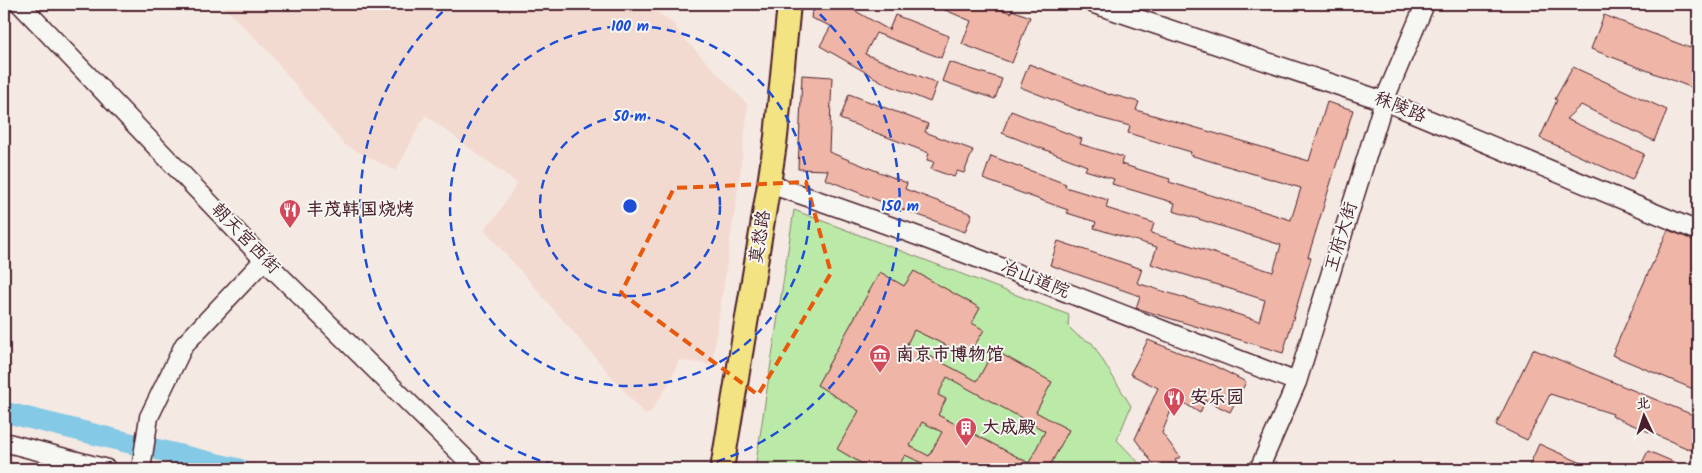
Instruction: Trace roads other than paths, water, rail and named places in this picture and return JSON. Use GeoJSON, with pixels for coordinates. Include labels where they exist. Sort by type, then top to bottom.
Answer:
{"type":"FeatureCollection","features":[{"type":"Feature","properties":{"kind":"main road","name":"莫愁路"},"geometry":{"type":"LineString","coordinates":[[722,469],[776,137],[789,4]]}},
{"type":"Feature","properties":{"kind":"street","name":"朝天宫西街"},"geometry":{"type":"LineString","coordinates":[[20,4],[264,260],[476,469]]}},
{"type":"Feature","properties":{"kind":"street","name":"秣陵路"},"geometry":{"type":"LineString","coordinates":[[1094,4],[1384,101],[1698,231]]}},
{"type":"Feature","properties":{"kind":"street","name":"王府大街"},"geometry":{"type":"LineString","coordinates":[[1259,469],[1297,382],[1384,101],[1425,4]]}},
{"type":"Feature","properties":{"kind":"street","name":"冶山道院"},"geometry":{"type":"LineString","coordinates":[[769,184],[842,208],[991,262],[1297,382]]}},
{"type":"Feature","properties":{"kind":"street"},"geometry":{"type":"LineString","coordinates":[[141,469],[149,417],[184,346],[264,260]]}},
{"type":"Feature","properties":{"kind":"street"},"geometry":{"type":"LineString","coordinates":[[4,442],[107,469]]}},
{"type":"Feature","properties":{"kind":"waterway"},"geometry":{"type":"LineString","coordinates":[[4,412],[134,444]]}},
{"type":"Feature","properties":{"kind":"waterway"},"geometry":{"type":"LineString","coordinates":[[155,449],[239,469]]}},
{"type":"Feature","properties":{"kind":"place","name":"丰茂韩国烧烤"},"geometry":{"type":"Point","coordinates":[290,229]}},
{"type":"Feature","properties":{"kind":"place","name":"南京市博物馆"},"geometry":{"type":"Point","coordinates":[880,374]}},
{"type":"Feature","properties":{"kind":"place","name":"安乐园"},"geometry":{"type":"Point","coordinates":[1174,417]}},
{"type":"Feature","properties":{"kind":"place","name":"大成殿"},"geometry":{"type":"Point","coordinates":[966,447]}}]}
